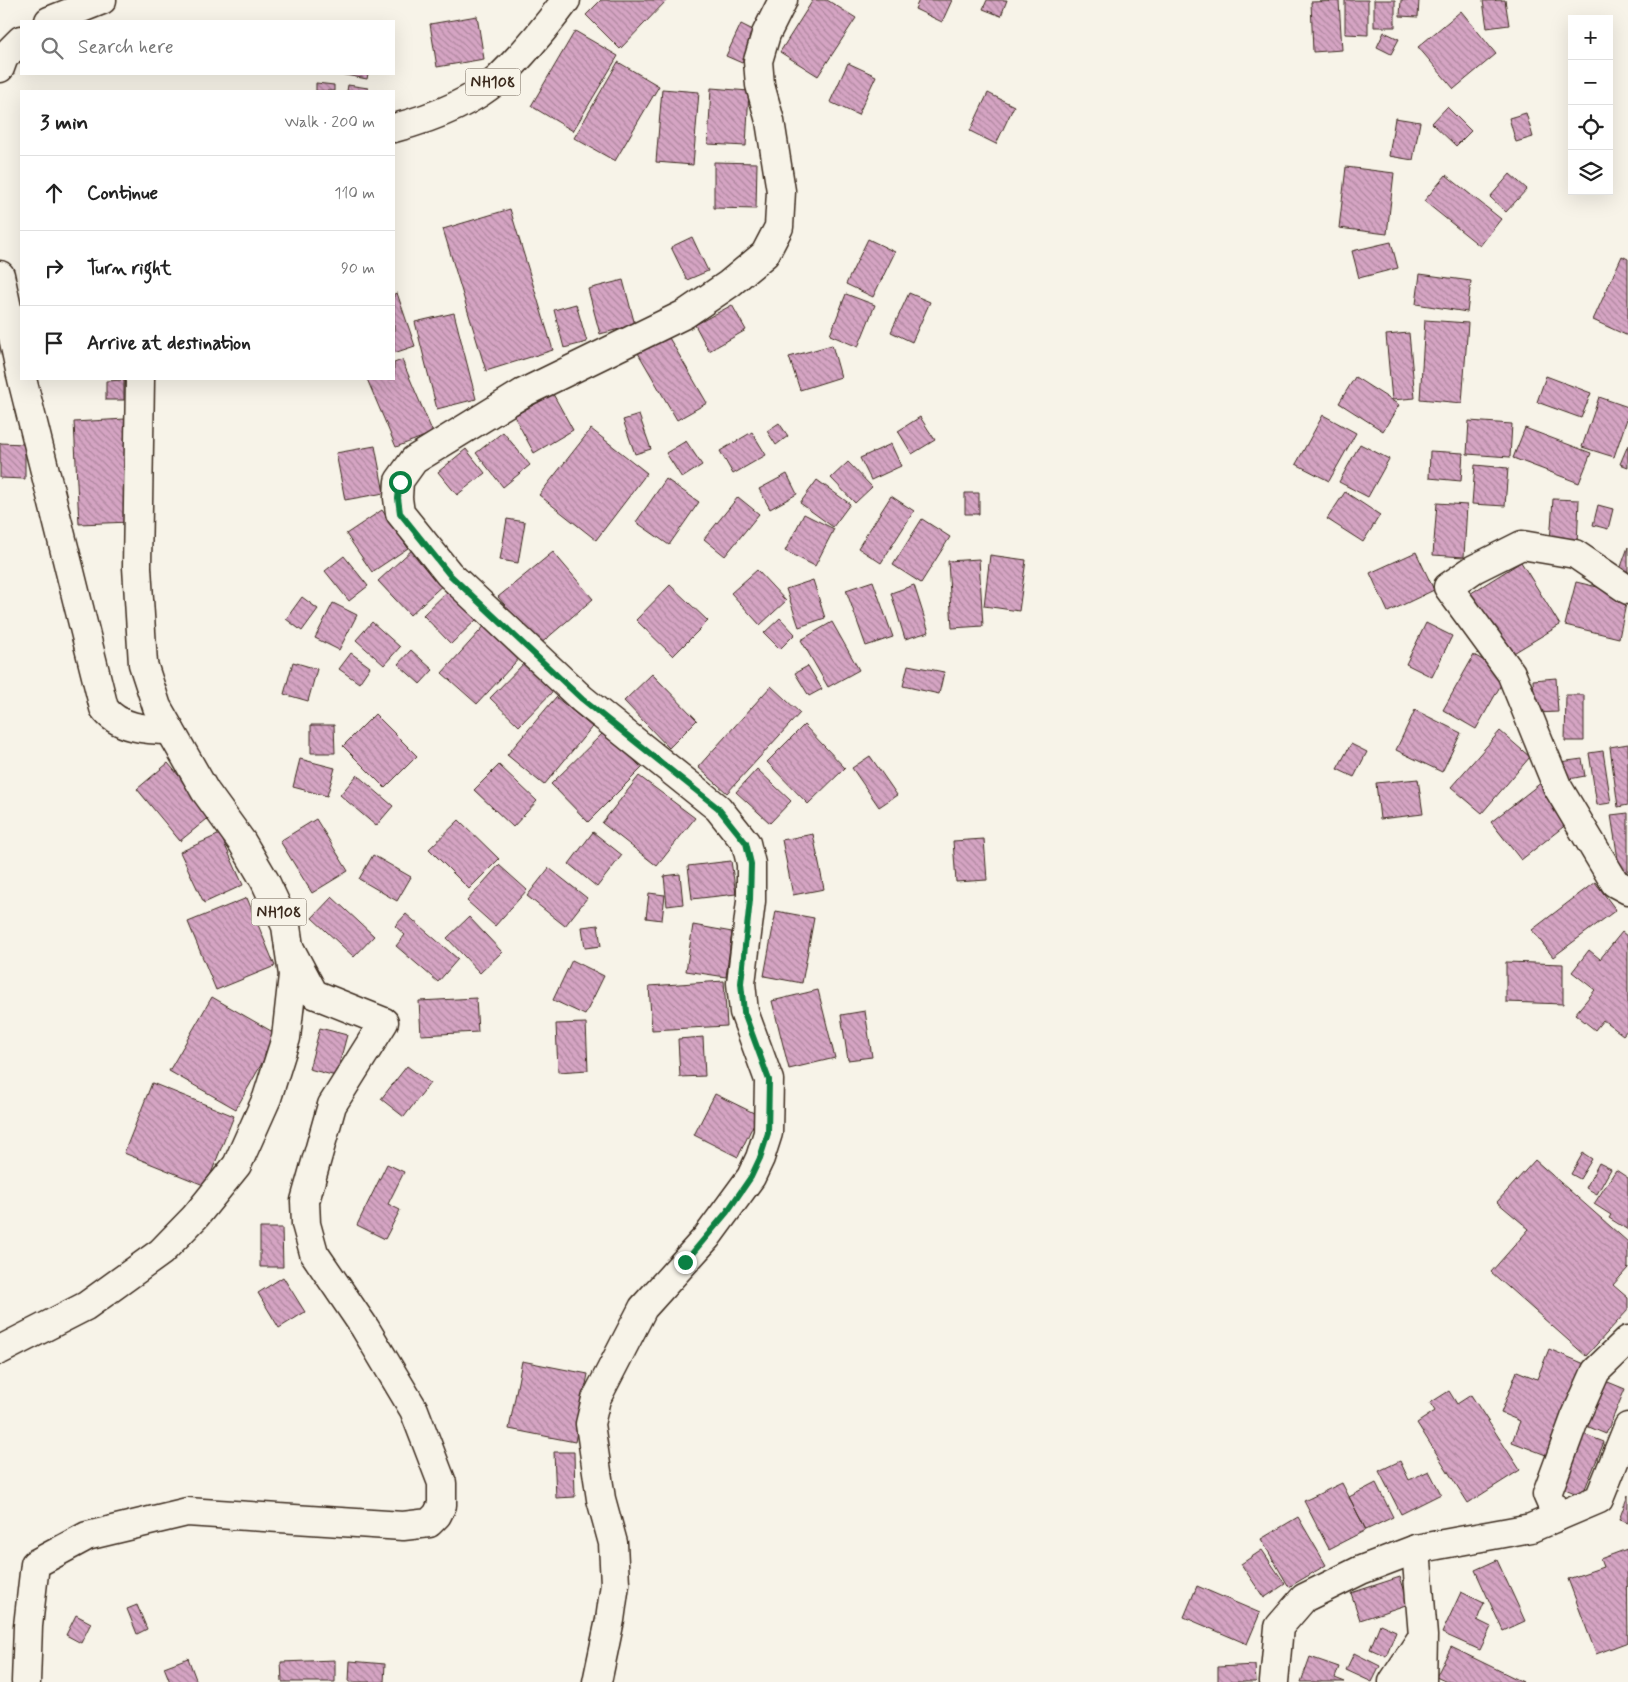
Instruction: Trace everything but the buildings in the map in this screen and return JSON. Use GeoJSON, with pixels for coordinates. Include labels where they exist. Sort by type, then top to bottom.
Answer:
{"type":"FeatureCollection","features":[{"type":"Feature","properties":{"kind":"main road"},"geometry":{"type":"LineString","coordinates":[[52,20],[102,0]]}},
{"type":"Feature","properties":{"kind":"main road","name":"NH108"},"geometry":{"type":"LineString","coordinates":[[395,128],[416,123],[458,105],[497,80],[566,0]]}},
{"type":"Feature","properties":{"kind":"main road"},"geometry":{"type":"LineString","coordinates":[[597,1682],[610,1620],[615,1584],[613,1543],[601,1499],[590,1424],[596,1399],[643,1308],[712,1230],[751,1177],[760,1158],[768,1133],[769,1080],[744,1012],[741,983],[750,900],[751,864],[746,843],[718,808],[582,699],[449,574],[400,513],[398,498],[400,482],[414,460],[523,393],[685,314],[729,284],[765,254],[779,227],[781,191],[770,121],[760,85],[758,61],[766,34],[783,0]]}},
{"type":"Feature","properties":{"kind":"main road"},"geometry":{"type":"LineString","coordinates":[[0,68],[4,57],[20,41]]}},
{"type":"Feature","properties":{"kind":"main road"},"geometry":{"type":"LineString","coordinates":[[0,275],[20,368]]}},
{"type":"Feature","properties":{"kind":"main road"},"geometry":{"type":"LineString","coordinates":[[23,380],[104,708],[109,716],[119,723],[147,729],[170,730]]}},
{"type":"Feature","properties":{"kind":"main road","name":"NH108"},"geometry":{"type":"LineString","coordinates":[[0,1350],[86,1306],[161,1252],[195,1217],[237,1165],[267,1098],[286,1038],[293,975],[286,926],[266,881],[242,842],[205,791],[157,707],[143,664],[139,620],[140,380]]}},
{"type":"Feature","properties":{"kind":"main road"},"geometry":{"type":"LineString","coordinates":[[1628,590],[1575,554],[1522,545],[1474,569],[1448,587],[1511,673],[1557,786],[1615,883],[1628,890]]}},
{"type":"Feature","properties":{"kind":"main road"},"geometry":{"type":"LineString","coordinates":[[26,1682],[28,1626],[35,1564],[87,1536],[187,1512],[403,1526],[428,1523],[437,1515],[442,1505],[442,1483],[414,1410],[365,1328],[314,1253],[306,1224],[305,1201],[332,1104],[384,1022],[314,994],[288,946]]}},
{"type":"Feature","properties":{"kind":"main road"},"geometry":{"type":"LineString","coordinates":[[1557,1517],[1548,1494],[1576,1418],[1596,1371],[1628,1340]]}},
{"type":"Feature","properties":{"kind":"main road"},"geometry":{"type":"LineString","coordinates":[[1274,1682],[1279,1627],[1304,1598],[1361,1570],[1416,1549],[1531,1528],[1599,1498],[1628,1427]]}},
{"type":"Feature","properties":{"kind":"main road"},"geometry":{"type":"LineString","coordinates":[[1416,1549],[1423,1636],[1422,1682]]}},
{"type":"Feature","properties":{"kind":"main road"},"geometry":{"type":"LineString","coordinates":[[1393,1682],[1423,1636]]}},
{"type":"Feature","properties":{"kind":"route"},"geometry":{"type":"LineString","coordinates":[[400,482],[398,498],[400,513],[422,543],[449,574],[582,699],[622,729],[654,758],[681,776],[718,808],[746,843],[751,864],[750,900],[741,983],[744,1012],[769,1080],[768,1133],[760,1158],[751,1177],[727,1212],[685,1262]]}}]}
